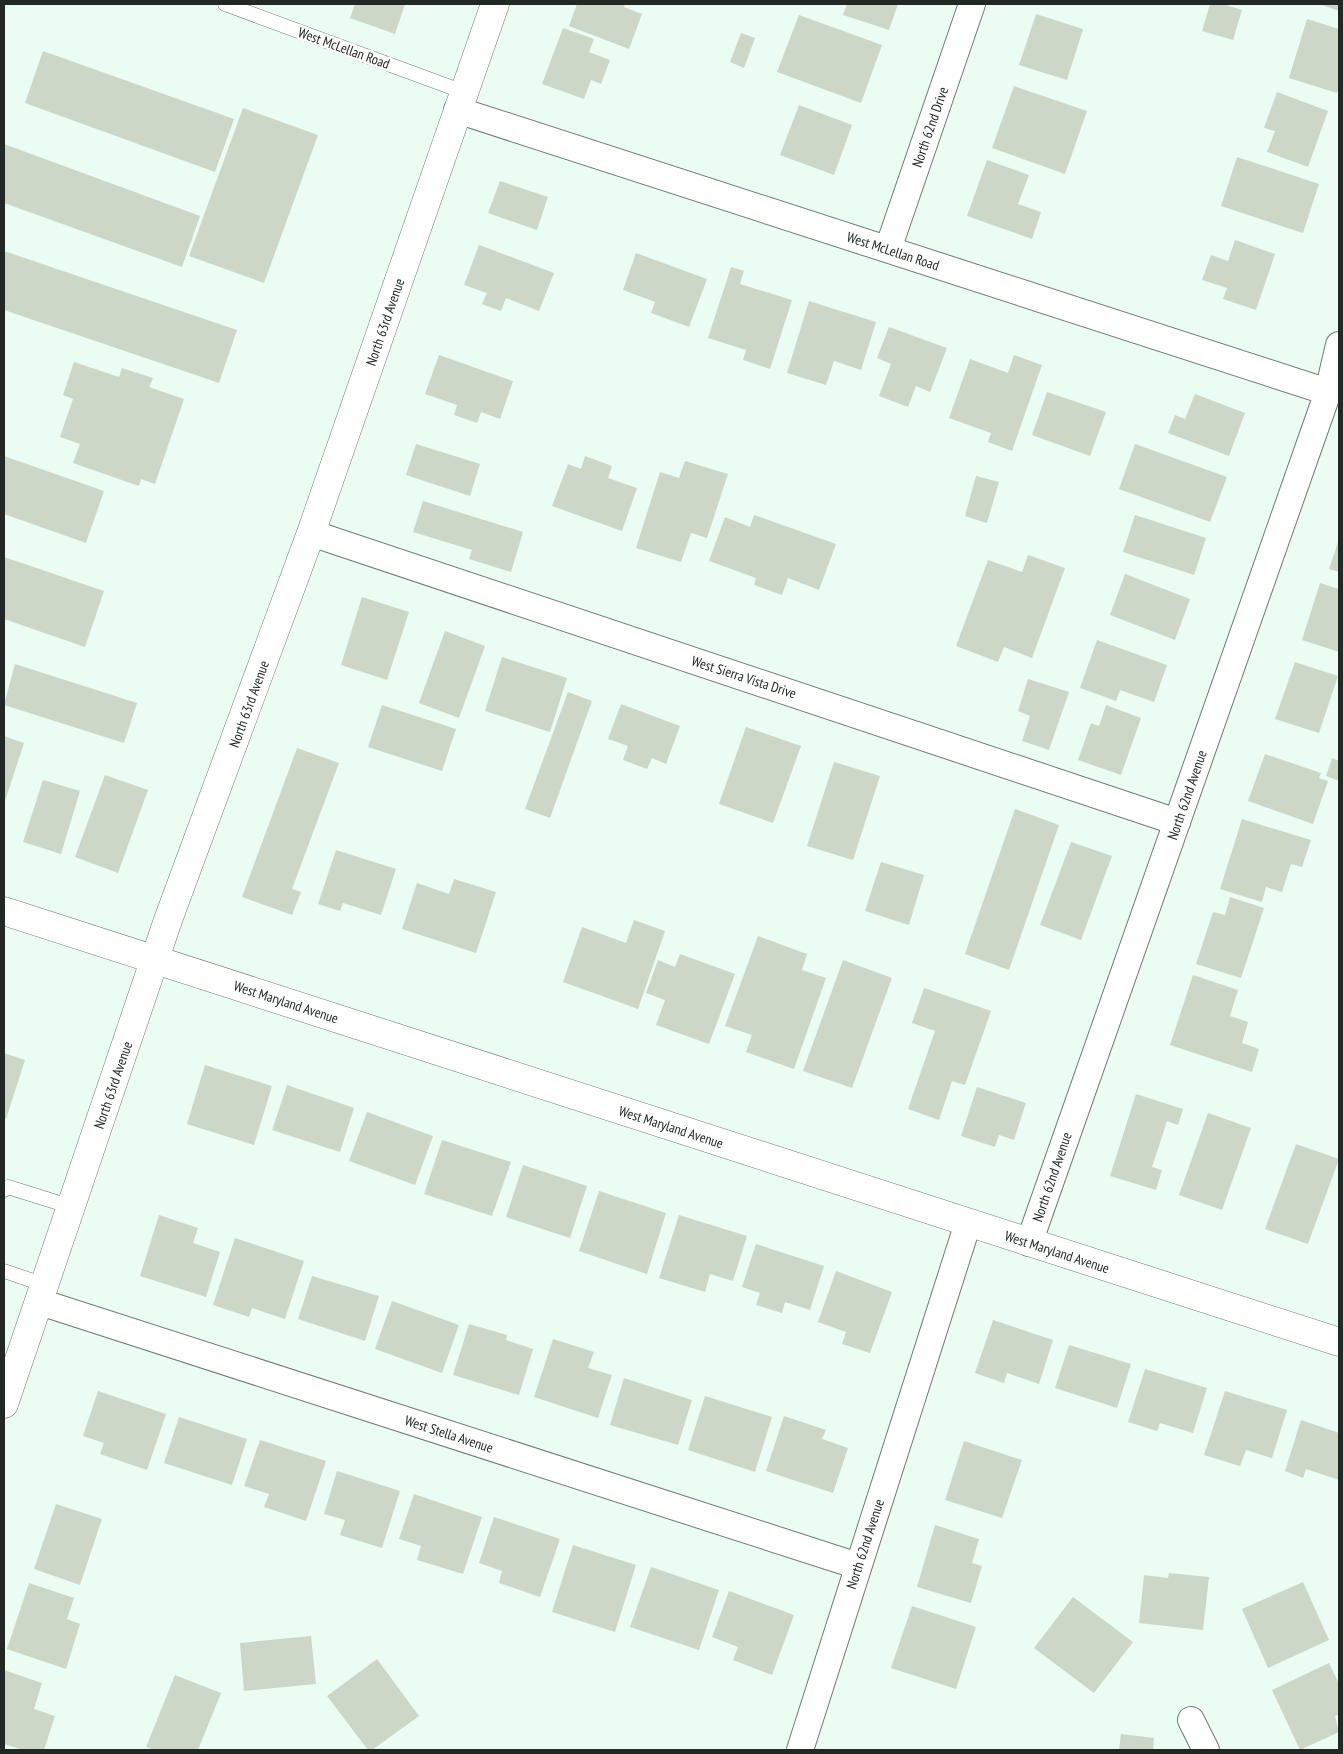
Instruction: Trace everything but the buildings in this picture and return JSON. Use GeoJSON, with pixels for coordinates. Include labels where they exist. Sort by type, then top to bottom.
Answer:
{"type":"FeatureCollection","features":[{"type":"Feature","properties":{"kind":"street","name":"North 63rd Avenue"},"geometry":{"type":"LineString","coordinates":[[4,1404],[155,961],[312,533],[495,4]]}},
{"type":"Feature","properties":{"kind":"street","name":"North 62nd Drive"},"geometry":{"type":"LineString","coordinates":[[888,249],[972,4]]}},
{"type":"Feature","properties":{"kind":"street","name":"West McLellan Road"},"geometry":{"type":"LineString","coordinates":[[460,101],[888,249],[1328,392]]}},
{"type":"Feature","properties":{"kind":"street","name":"North 62nd Avenue"},"geometry":{"type":"LineString","coordinates":[[1029,1243],[1328,392],[1339,345]]}},
{"type":"Feature","properties":{"kind":"street","name":"West Sierra Vista Drive"},"geometry":{"type":"LineString","coordinates":[[312,533],[1177,822]]}},
{"type":"Feature","properties":{"kind":"street","name":"West Maryland Avenue"},"geometry":{"type":"LineString","coordinates":[[4,911],[1339,1342]]}},
{"type":"Feature","properties":{"kind":"street","name":"North 62nd Avenue"},"geometry":{"type":"LineString","coordinates":[[800,1750],[968,1223]]}},
{"type":"Feature","properties":{"kind":"street","name":"West Stella Avenue"},"geometry":{"type":"LineString","coordinates":[[42,1293],[858,1566]]}},
{"type":"Feature","properties":{"kind":"street"},"geometry":{"type":"LineString","coordinates":[[1191,1720],[1206,1750]]}},
{"type":"Feature","properties":{"kind":"lane","name":"West McLellan Road"},"geometry":{"type":"LineString","coordinates":[[225,4],[460,101]]}},
{"type":"Feature","properties":{"kind":"lane"},"geometry":{"type":"LineString","coordinates":[[4,1190],[8,1187],[72,1207]]}},
{"type":"Feature","properties":{"kind":"lane"},"geometry":{"type":"LineString","coordinates":[[4,1271],[42,1293]]}}]}
